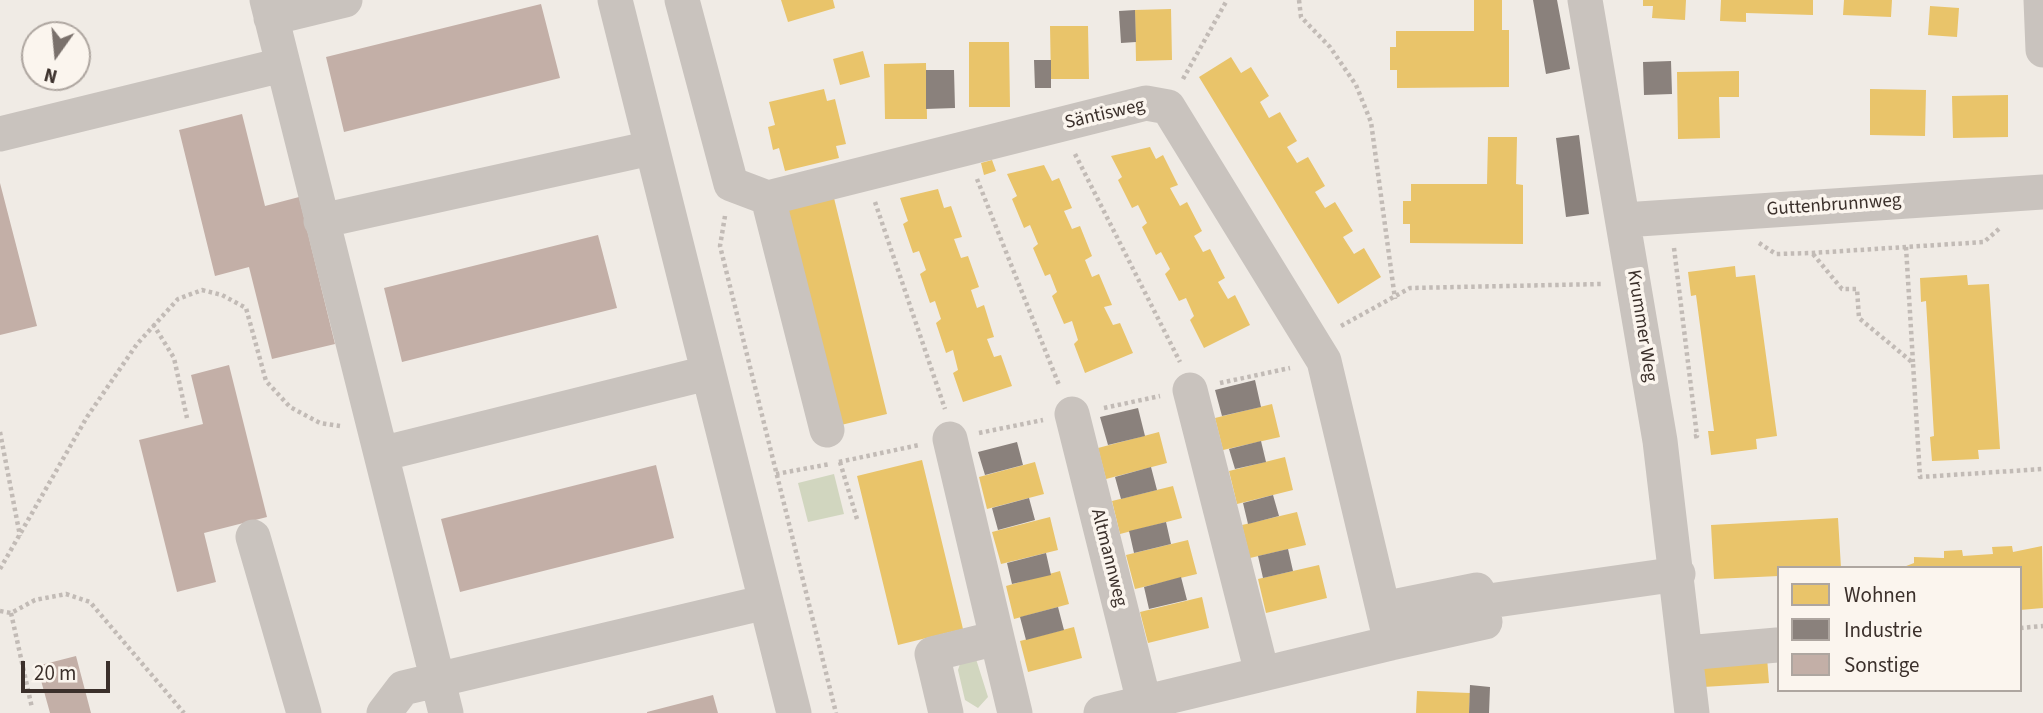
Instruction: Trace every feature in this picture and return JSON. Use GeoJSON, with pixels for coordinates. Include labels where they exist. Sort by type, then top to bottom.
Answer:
{"type":"FeatureCollection","features":[{"type":"Feature","properties":{"kind":"street"},"geometry":{"type":"LineString","coordinates":[[345,0],[269,9],[446,713]]}},
{"type":"Feature","properties":{"kind":"street"},"geometry":{"type":"LineString","coordinates":[[615,0],[794,713]]}},
{"type":"Feature","properties":{"kind":"street"},"geometry":{"type":"LineString","coordinates":[[682,0],[731,184],[768,198],[827,430]]}},
{"type":"Feature","properties":{"kind":"street","name":"Krummer Weg"},"geometry":{"type":"LineString","coordinates":[[1586,0],[1660,441],[1678,574],[1692,713]]}},
{"type":"Feature","properties":{"kind":"street"},"geometry":{"type":"LineString","coordinates":[[2040,0],[2043,50]]}},
{"type":"Feature","properties":{"kind":"street"},"geometry":{"type":"LineString","coordinates":[[0,134],[282,65]]}},
{"type":"Feature","properties":{"kind":"street","name":"Säntisweg"},"geometry":{"type":"LineString","coordinates":[[768,198],[1146,103],[1168,107],[1324,361],[1383,609]]}},
{"type":"Feature","properties":{"kind":"street"},"geometry":{"type":"LineString","coordinates":[[321,220],[651,148]]}},
{"type":"Feature","properties":{"kind":"street","name":"Guttenbrunnweg"},"geometry":{"type":"LineString","coordinates":[[1624,220],[2043,192]]}},
{"type":"Feature","properties":{"kind":"street"},"geometry":{"type":"LineString","coordinates":[[377,438],[707,373]]}},
{"type":"Feature","properties":{"kind":"street"},"geometry":{"type":"LineString","coordinates":[[1185,377],[1262,673]]}},
{"type":"Feature","properties":{"kind":"street","name":"Altmannweg"},"geometry":{"type":"LineString","coordinates":[[1066,401],[1144,702]]}},
{"type":"Feature","properties":{"kind":"street"},"geometry":{"type":"LineString","coordinates":[[949,428],[1015,713]]}},
{"type":"Feature","properties":{"kind":"street"},"geometry":{"type":"LineString","coordinates":[[253,537],[304,713]]}},
{"type":"Feature","properties":{"kind":"street"},"geometry":{"type":"LineString","coordinates":[[1482,602],[1678,574]]}},
{"type":"Feature","properties":{"kind":"street"},"geometry":{"type":"LineString","coordinates":[[1101,713],[1485,622],[1477,590],[1383,609],[1391,643]]}},
{"type":"Feature","properties":{"kind":"street"},"geometry":{"type":"LineString","coordinates":[[384,713],[403,688],[437,678],[766,602]]}},
{"type":"Feature","properties":{"kind":"street"},"geometry":{"type":"LineString","coordinates":[[946,713],[932,654],[997,638]]}},
{"type":"Feature","properties":{"kind":"street"},"geometry":{"type":"LineString","coordinates":[[1686,653],[1777,645]]}},
{"type":"Feature","properties":{"kind":"path"},"geometry":{"type":"LineString","coordinates":[[1168,107],[1227,0]]}},
{"type":"Feature","properties":{"kind":"path"},"geometry":{"type":"LineString","coordinates":[[1299,0],[1301,17],[1329,47],[1356,85],[1371,122],[1395,299]]}},
{"type":"Feature","properties":{"kind":"path"},"geometry":{"type":"LineString","coordinates":[[1060,125],[1185,377]]}},
{"type":"Feature","properties":{"kind":"path"},"geometry":{"type":"LineString","coordinates":[[965,149],[1066,401]]}},
{"type":"Feature","properties":{"kind":"path"},"geometry":{"type":"LineString","coordinates":[[865,174],[949,428]]}},
{"type":"Feature","properties":{"kind":"path"},"geometry":{"type":"LineString","coordinates":[[731,184],[720,246],[835,713]]}},
{"type":"Feature","properties":{"kind":"path"},"geometry":{"type":"LineString","coordinates":[[1754,241],[1776,254],[1984,242],[2009,219]]}},
{"type":"Feature","properties":{"kind":"path"},"geometry":{"type":"LineString","coordinates":[[1660,441],[1696,436],[1672,238]]}},
{"type":"Feature","properties":{"kind":"path"},"geometry":{"type":"LineString","coordinates":[[1906,247],[1920,477],[2043,469]]}},
{"type":"Feature","properties":{"kind":"path"},"geometry":{"type":"LineString","coordinates":[[1812,253],[1842,289],[1857,289],[1859,318],[1913,363]]}},
{"type":"Feature","properties":{"kind":"path"},"geometry":{"type":"LineString","coordinates":[[1312,341],[1395,299],[1410,288],[1634,284]]}},
{"type":"Feature","properties":{"kind":"path"},"geometry":{"type":"LineString","coordinates":[[0,569],[87,417],[153,324],[178,299],[202,290],[222,295],[246,308],[266,381],[290,407],[320,423],[342,426],[377,438]]}},
{"type":"Feature","properties":{"kind":"path"},"geometry":{"type":"LineString","coordinates":[[153,324],[174,358],[187,418]]}},
{"type":"Feature","properties":{"kind":"path"},"geometry":{"type":"LineString","coordinates":[[0,432],[20,537]]}},
{"type":"Feature","properties":{"kind":"path"},"geometry":{"type":"LineString","coordinates":[[840,462],[857,519]]}},
{"type":"Feature","properties":{"kind":"path"},"geometry":{"type":"LineString","coordinates":[[776,474],[792,472]]}},
{"type":"Feature","properties":{"kind":"path"},"geometry":{"type":"LineString","coordinates":[[0,611],[11,613],[35,600],[66,594],[90,602],[184,713]]}},
{"type":"Feature","properties":{"kind":"path"},"geometry":{"type":"LineString","coordinates":[[11,613],[32,708]]}},
{"type":"Feature","properties":{"kind":"path"},"geometry":{"type":"LineString","coordinates":[[2022,628],[2043,626]]}},
{"type":"Feature","properties":{"kind":"green space"},"geometry":{"type":"Polygon","coordinates":[[[834,474],[844,514],[808,522],[798,483],[834,474]]]}},
{"type":"Feature","properties":{"kind":"green space"},"geometry":{"type":"Polygon","coordinates":[[[976,659],[988,697],[978,708],[965,700],[958,670],[961,661],[976,659]]]}},
{"type":"Feature","properties":{"kind":"building: Wohnen"},"geometry":{"type":"Polygon","coordinates":[[[781,0],[833,0],[835,8],[788,22],[781,0]]]}},
{"type":"Feature","properties":{"kind":"building: Wohnen"},"geometry":{"type":"Polygon","coordinates":[[[1474,0],[1502,0],[1502,30],[1509,30],[1509,87],[1397,88],[1397,70],[1390,70],[1390,47],[1396,47],[1396,31],[1474,31],[1474,0]]]}},
{"type":"Feature","properties":{"kind":"building: Wohnen"},"geometry":{"type":"Polygon","coordinates":[[[1643,0],[1686,0],[1685,20],[1652,18],[1653,6],[1643,6],[1643,0]]]}},
{"type":"Feature","properties":{"kind":"building: Wohnen"},"geometry":{"type":"Polygon","coordinates":[[[1721,0],[1813,0],[1813,15],[1746,13],[1746,22],[1720,21],[1721,0]]]}},
{"type":"Feature","properties":{"kind":"building: Wohnen"},"geometry":{"type":"Polygon","coordinates":[[[1844,0],[1892,0],[1891,17],[1843,15],[1844,0]]]}},
{"type":"Feature","properties":{"kind":"building: Wohnen"},"geometry":{"type":"Polygon","coordinates":[[[1930,6],[1959,8],[1957,37],[1928,35],[1930,6]]]}},
{"type":"Feature","properties":{"kind":"building: Wohnen"},"geometry":{"type":"Polygon","coordinates":[[[1171,9],[1172,60],[1136,61],[1135,10],[1171,9]]]}},
{"type":"Feature","properties":{"kind":"building: Wohnen"},"geometry":{"type":"Polygon","coordinates":[[[1050,26],[1088,26],[1089,79],[1051,79],[1050,26]]]}},
{"type":"Feature","properties":{"kind":"building: Wohnen"},"geometry":{"type":"Polygon","coordinates":[[[969,42],[1009,42],[1010,107],[969,107],[969,42]]]}},
{"type":"Feature","properties":{"kind":"building: Wohnen"},"geometry":{"type":"Polygon","coordinates":[[[863,51],[870,77],[840,85],[833,59],[863,51]]]}},
{"type":"Feature","properties":{"kind":"building: Wohnen"},"geometry":{"type":"Polygon","coordinates":[[[1231,57],[1241,73],[1251,67],[1269,96],[1260,102],[1269,118],[1280,112],[1297,141],[1287,147],[1297,163],[1308,157],[1325,186],[1315,192],[1325,208],[1335,202],[1353,231],[1343,237],[1354,254],[1364,248],[1381,277],[1338,304],[1199,77],[1231,57]]]}},
{"type":"Feature","properties":{"kind":"building: Wohnen"},"geometry":{"type":"Polygon","coordinates":[[[926,63],[927,119],[885,119],[884,64],[926,63]]]}},
{"type":"Feature","properties":{"kind":"building: Wohnen"},"geometry":{"type":"Polygon","coordinates":[[[1739,71],[1739,97],[1719,97],[1720,138],[1678,139],[1677,72],[1739,71]]]}},
{"type":"Feature","properties":{"kind":"building: Wohnen"},"geometry":{"type":"Polygon","coordinates":[[[824,89],[827,101],[835,99],[846,144],[836,146],[839,158],[785,171],[779,148],[773,150],[768,127],[775,125],[769,102],[824,89]]]}},
{"type":"Feature","properties":{"kind":"building: Wohnen"},"geometry":{"type":"Polygon","coordinates":[[[1870,89],[1926,90],[1925,136],[1870,135],[1870,89]]]}},
{"type":"Feature","properties":{"kind":"building: Wohnen"},"geometry":{"type":"Polygon","coordinates":[[[2008,95],[2008,137],[1953,138],[1952,96],[2008,95]]]}},
{"type":"Feature","properties":{"kind":"building: Wohnen"},"geometry":{"type":"Polygon","coordinates":[[[1488,137],[1517,137],[1516,184],[1523,185],[1523,244],[1410,243],[1410,224],[1403,224],[1403,201],[1411,201],[1411,184],[1487,184],[1488,137]]]}},
{"type":"Feature","properties":{"kind":"building: Wohnen"},"geometry":{"type":"Polygon","coordinates":[[[1150,147],[1156,159],[1163,155],[1178,185],[1170,188],[1180,206],[1187,202],[1202,231],[1194,236],[1203,252],[1210,249],[1225,278],[1218,282],[1228,299],[1235,295],[1250,325],[1204,348],[1190,320],[1194,316],[1186,298],[1179,301],[1165,274],[1170,269],[1161,252],[1156,255],[1142,227],[1147,223],[1138,205],[1132,208],[1118,180],[1122,177],[1111,156],[1150,147]]]}},
{"type":"Feature","properties":{"kind":"building: Wohnen"},"geometry":{"type":"Polygon","coordinates":[[[992,160],[996,171],[984,175],[981,163],[992,160]]]}},
{"type":"Feature","properties":{"kind":"building: Wohnen"},"geometry":{"type":"Polygon","coordinates":[[[1044,165],[1052,181],[1059,178],[1072,208],[1064,211],[1072,229],[1080,226],[1092,256],[1085,260],[1092,277],[1099,274],[1112,305],[1104,307],[1113,325],[1120,323],[1133,353],[1085,373],[1074,344],[1078,340],[1072,321],[1064,324],[1052,296],[1057,292],[1050,274],[1045,276],[1033,248],[1038,244],[1030,225],[1024,228],[1012,199],[1017,196],[1007,174],[1044,165]]]}},
{"type":"Feature","properties":{"kind":"building: Wohnen"},"geometry":{"type":"Polygon","coordinates":[[[938,189],[944,208],[951,206],[962,237],[954,239],[961,258],[968,256],[979,287],[971,290],[977,308],[984,305],[994,337],[987,339],[994,357],[1001,355],[1012,386],[963,402],[953,373],[958,370],[953,350],[946,353],[936,323],[941,319],[935,301],[930,303],[920,274],[926,270],[919,251],[913,253],[903,224],[908,221],[900,198],[938,189]]]}},
{"type":"Feature","properties":{"kind":"building: Wohnen"},"geometry":{"type":"Polygon","coordinates":[[[834,198],[887,414],[841,425],[788,209],[834,198]]]}},
{"type":"Feature","properties":{"kind":"building: Wohnen"},"geometry":{"type":"Polygon","coordinates":[[[1735,266],[1736,277],[1755,275],[1777,436],[1756,439],[1757,449],[1711,455],[1708,431],[1714,431],[1696,295],[1691,296],[1688,272],[1735,266]]]}},
{"type":"Feature","properties":{"kind":"building: Wohnen"},"geometry":{"type":"Polygon","coordinates":[[[1967,275],[1968,285],[1989,284],[2000,449],[1978,450],[1979,459],[1932,461],[1930,437],[1934,436],[1926,301],[1921,302],[1920,278],[1967,275]]]}},
{"type":"Feature","properties":{"kind":"building: Wohnen"},"geometry":{"type":"Polygon","coordinates":[[[1272,404],[1280,437],[1223,450],[1215,418],[1272,404]]]}},
{"type":"Feature","properties":{"kind":"building: Wohnen"},"geometry":{"type":"Polygon","coordinates":[[[1159,432],[1167,463],[1106,479],[1098,448],[1159,432]]]}},
{"type":"Feature","properties":{"kind":"building: Wohnen"},"geometry":{"type":"Polygon","coordinates":[[[1285,457],[1293,490],[1237,504],[1229,471],[1285,457]]]}},
{"type":"Feature","properties":{"kind":"building: Wohnen"},"geometry":{"type":"Polygon","coordinates":[[[922,460],[963,629],[898,645],[857,476],[922,460]]]}},
{"type":"Feature","properties":{"kind":"building: Wohnen"},"geometry":{"type":"Polygon","coordinates":[[[1035,462],[1044,494],[987,509],[979,477],[1035,462]]]}},
{"type":"Feature","properties":{"kind":"building: Wohnen"},"geometry":{"type":"Polygon","coordinates":[[[1173,486],[1182,518],[1120,534],[1112,501],[1173,486]]]}},
{"type":"Feature","properties":{"kind":"building: Wohnen"},"geometry":{"type":"Polygon","coordinates":[[[1297,512],[1306,545],[1250,558],[1242,525],[1297,512]]]}},
{"type":"Feature","properties":{"kind":"building: Wohnen"},"geometry":{"type":"Polygon","coordinates":[[[1050,517],[1058,550],[1001,564],[992,532],[1050,517]]]}},
{"type":"Feature","properties":{"kind":"building: Wohnen"},"geometry":{"type":"Polygon","coordinates":[[[1838,518],[1841,566],[1777,566],[1777,576],[1714,579],[1711,525],[1838,518]]]}},
{"type":"Feature","properties":{"kind":"building: Wohnen"},"geometry":{"type":"Polygon","coordinates":[[[1188,540],[1197,574],[1135,589],[1126,555],[1188,540]]]}},
{"type":"Feature","properties":{"kind":"building: Wohnen"},"geometry":{"type":"Polygon","coordinates":[[[2012,546],[2013,552],[2042,546],[2043,608],[2022,610],[2022,566],[1906,566],[1914,563],[1914,557],[1944,558],[1944,551],[1962,550],[1963,556],[1993,554],[1992,547],[2012,546]]]}},
{"type":"Feature","properties":{"kind":"building: Wohnen"},"geometry":{"type":"Polygon","coordinates":[[[1319,565],[1327,598],[1266,613],[1258,579],[1319,565]]]}},
{"type":"Feature","properties":{"kind":"building: Wohnen"},"geometry":{"type":"Polygon","coordinates":[[[1060,571],[1069,604],[1014,619],[1006,586],[1060,571]]]}},
{"type":"Feature","properties":{"kind":"building: Wohnen"},"geometry":{"type":"Polygon","coordinates":[[[1202,597],[1209,628],[1148,643],[1140,612],[1202,597]]]}},
{"type":"Feature","properties":{"kind":"building: Wohnen"},"geometry":{"type":"Polygon","coordinates":[[[1074,627],[1082,658],[1028,672],[1020,641],[1074,627]]]}},
{"type":"Feature","properties":{"kind":"building: Wohnen"},"geometry":{"type":"Polygon","coordinates":[[[1767,657],[1769,683],[1703,687],[1702,661],[1767,657]]]}},
{"type":"Feature","properties":{"kind":"building: Wohnen"},"geometry":{"type":"Polygon","coordinates":[[[1417,691],[1470,693],[1469,713],[1416,713],[1417,691]]]}},
{"type":"Feature","properties":{"kind":"building: Industrie"},"geometry":{"type":"Polygon","coordinates":[[[1533,0],[1557,0],[1570,69],[1546,74],[1533,0]]]}},
{"type":"Feature","properties":{"kind":"building: Industrie"},"geometry":{"type":"Polygon","coordinates":[[[1135,10],[1136,42],[1121,43],[1119,11],[1135,10]]]}},
{"type":"Feature","properties":{"kind":"building: Industrie"},"geometry":{"type":"Polygon","coordinates":[[[1034,60],[1051,60],[1051,88],[1035,88],[1034,60]]]}},
{"type":"Feature","properties":{"kind":"building: Industrie"},"geometry":{"type":"Polygon","coordinates":[[[1671,61],[1672,94],[1644,95],[1643,62],[1671,61]]]}},
{"type":"Feature","properties":{"kind":"building: Industrie"},"geometry":{"type":"Polygon","coordinates":[[[926,70],[954,70],[955,108],[926,109],[926,70]]]}},
{"type":"Feature","properties":{"kind":"building: Industrie"},"geometry":{"type":"Polygon","coordinates":[[[1579,135],[1589,214],[1566,217],[1556,138],[1579,135]]]}},
{"type":"Feature","properties":{"kind":"building: Industrie"},"geometry":{"type":"Polygon","coordinates":[[[1255,380],[1261,407],[1222,416],[1215,390],[1255,380]]]}},
{"type":"Feature","properties":{"kind":"building: Industrie"},"geometry":{"type":"Polygon","coordinates":[[[1138,408],[1145,436],[1108,445],[1100,417],[1138,408]]]}},
{"type":"Feature","properties":{"kind":"building: Industrie"},"geometry":{"type":"Polygon","coordinates":[[[1261,441],[1266,462],[1235,469],[1229,449],[1261,441]]]}},
{"type":"Feature","properties":{"kind":"building: Industrie"},"geometry":{"type":"Polygon","coordinates":[[[1017,442],[1023,465],[985,475],[978,452],[1017,442]]]}},
{"type":"Feature","properties":{"kind":"building: Industrie"},"geometry":{"type":"Polygon","coordinates":[[[1151,467],[1157,490],[1121,499],[1115,477],[1151,467]]]}},
{"type":"Feature","properties":{"kind":"building: Industrie"},"geometry":{"type":"Polygon","coordinates":[[[1273,495],[1279,516],[1248,524],[1243,503],[1273,495]]]}},
{"type":"Feature","properties":{"kind":"building: Industrie"},"geometry":{"type":"Polygon","coordinates":[[[1029,498],[1035,520],[998,530],[992,508],[1029,498]]]}},
{"type":"Feature","properties":{"kind":"building: Industrie"},"geometry":{"type":"Polygon","coordinates":[[[1166,522],[1171,544],[1134,553],[1129,531],[1166,522]]]}},
{"type":"Feature","properties":{"kind":"building: Industrie"},"geometry":{"type":"Polygon","coordinates":[[[1288,549],[1293,571],[1263,578],[1258,556],[1288,549]]]}},
{"type":"Feature","properties":{"kind":"building: Industrie"},"geometry":{"type":"Polygon","coordinates":[[[1046,553],[1051,575],[1012,584],[1007,563],[1046,553]]]}},
{"type":"Feature","properties":{"kind":"building: Industrie"},"geometry":{"type":"Polygon","coordinates":[[[1181,577],[1187,600],[1149,609],[1144,587],[1181,577]]]}},
{"type":"Feature","properties":{"kind":"building: Industrie"},"geometry":{"type":"Polygon","coordinates":[[[1058,607],[1064,630],[1026,640],[1020,617],[1058,607]]]}},
{"type":"Feature","properties":{"kind":"building: Industrie"},"geometry":{"type":"Polygon","coordinates":[[[1470,685],[1490,687],[1489,713],[1469,713],[1470,685]]]}},
{"type":"Feature","properties":{"kind":"building: Sonstige"},"geometry":{"type":"Polygon","coordinates":[[[541,4],[560,78],[344,132],[326,57],[541,4]]]}},
{"type":"Feature","properties":{"kind":"building: Sonstige"},"geometry":{"type":"Polygon","coordinates":[[[242,114],[265,206],[299,197],[335,344],[272,359],[249,267],[215,276],[179,130],[242,114]]]}},
{"type":"Feature","properties":{"kind":"building: Sonstige"},"geometry":{"type":"Polygon","coordinates":[[[0,183],[37,326],[0,335],[0,183]]]}},
{"type":"Feature","properties":{"kind":"building: Sonstige"},"geometry":{"type":"Polygon","coordinates":[[[598,235],[617,308],[402,362],[384,288],[598,235]]]}},
{"type":"Feature","properties":{"kind":"building: Sonstige"},"geometry":{"type":"Polygon","coordinates":[[[229,365],[267,517],[204,533],[216,582],[177,592],[139,440],[203,424],[191,375],[229,365]]]}},
{"type":"Feature","properties":{"kind":"building: Sonstige"},"geometry":{"type":"Polygon","coordinates":[[[656,465],[674,538],[460,592],[441,519],[656,465]]]}},
{"type":"Feature","properties":{"kind":"building: Sonstige"},"geometry":{"type":"Polygon","coordinates":[[[76,656],[91,713],[50,713],[37,666],[76,656]]]}},
{"type":"Feature","properties":{"kind":"building: Sonstige"},"geometry":{"type":"Polygon","coordinates":[[[713,695],[718,713],[647,713],[647,712],[713,695]]]}}]}
